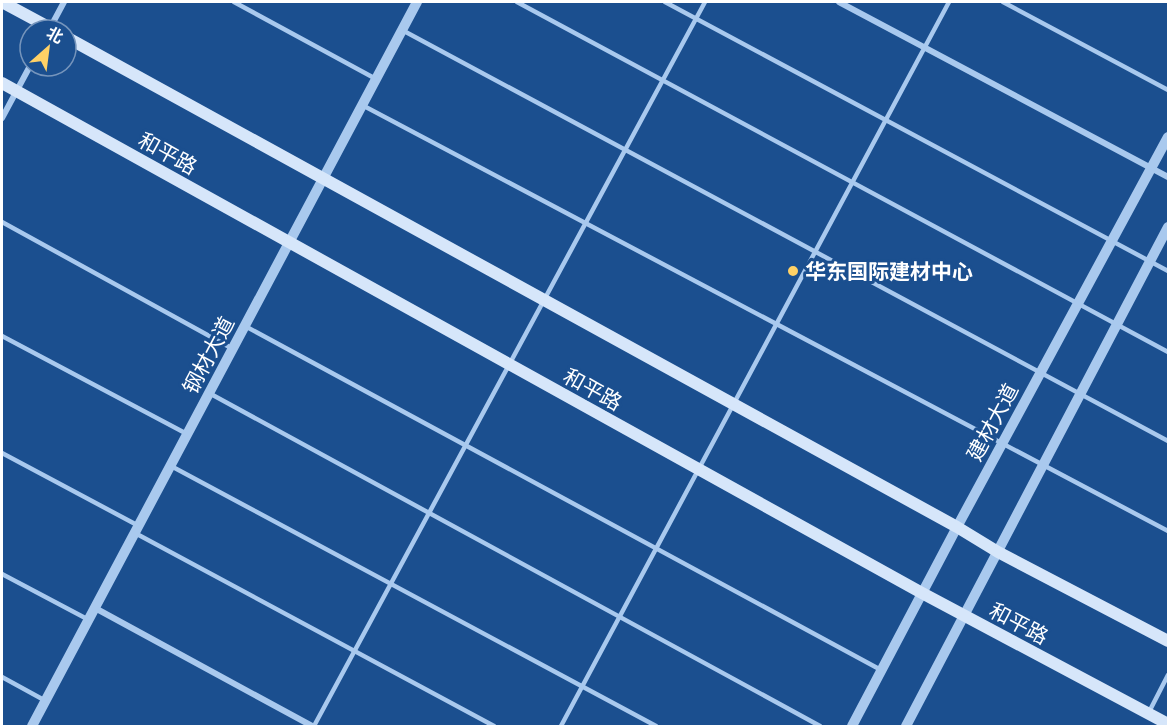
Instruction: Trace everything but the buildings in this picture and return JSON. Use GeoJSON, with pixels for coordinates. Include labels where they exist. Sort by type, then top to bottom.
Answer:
{"type":"FeatureCollection","features":[{"type":"Feature","properties":{"kind":"main road"},"geometry":{"type":"LineString","coordinates":[[2,2],[31,18]]}},
{"type":"Feature","properties":{"kind":"main road"},"geometry":{"type":"LineString","coordinates":[[78,44],[957,527],[998,552],[1168,641]]}},
{"type":"Feature","properties":{"kind":"main road","name":"和平路"},"geometry":{"type":"LineString","coordinates":[[2,83],[922,593],[1168,724]]}},
{"type":"Feature","properties":{"kind":"street"},"geometry":{"type":"LineString","coordinates":[[56,18],[64,2]]}},
{"type":"Feature","properties":{"kind":"street","name":"钢材大道"},"geometry":{"type":"LineString","coordinates":[[32,726],[417,2]]}},
{"type":"Feature","properties":{"kind":"street"},"geometry":{"type":"LineString","coordinates":[[839,2],[1168,177]]}},
{"type":"Feature","properties":{"kind":"street"},"geometry":{"type":"LineString","coordinates":[[2,118],[23,78]]}},
{"type":"Feature","properties":{"kind":"street","name":"建材大道"},"geometry":{"type":"LineString","coordinates":[[852,726],[1168,137]]}},
{"type":"Feature","properties":{"kind":"street"},"geometry":{"type":"LineString","coordinates":[[906,726],[1168,226]]}},
{"type":"Feature","properties":{"kind":"street"},"geometry":{"type":"LineString","coordinates":[[95,608],[313,726]]}},
{"type":"Feature","properties":{"kind":"lane"},"geometry":{"type":"LineString","coordinates":[[234,2],[376,79]]}},
{"type":"Feature","properties":{"kind":"lane"},"geometry":{"type":"LineString","coordinates":[[518,2],[1168,352]]}},
{"type":"Feature","properties":{"kind":"lane"},"geometry":{"type":"LineString","coordinates":[[666,2],[1168,271]]}},
{"type":"Feature","properties":{"kind":"lane"},"geometry":{"type":"LineString","coordinates":[[313,726],[705,2]]}},
{"type":"Feature","properties":{"kind":"lane"},"geometry":{"type":"LineString","coordinates":[[561,726],[949,2]]}},
{"type":"Feature","properties":{"kind":"lane"},"geometry":{"type":"LineString","coordinates":[[1003,2],[1168,90]]}},
{"type":"Feature","properties":{"kind":"lane"},"geometry":{"type":"LineString","coordinates":[[402,30],[1168,441]]}},
{"type":"Feature","properties":{"kind":"lane"},"geometry":{"type":"LineString","coordinates":[[362,105],[1168,531]]}},
{"type":"Feature","properties":{"kind":"lane"},"geometry":{"type":"LineString","coordinates":[[2,222],[233,349]]}},
{"type":"Feature","properties":{"kind":"lane"},"geometry":{"type":"LineString","coordinates":[[245,326],[881,671]]}},
{"type":"Feature","properties":{"kind":"lane"},"geometry":{"type":"LineString","coordinates":[[2,336],[188,434]]}},
{"type":"Feature","properties":{"kind":"lane"},"geometry":{"type":"LineString","coordinates":[[209,393],[820,726]]}},
{"type":"Feature","properties":{"kind":"lane"},"geometry":{"type":"LineString","coordinates":[[2,453],[355,651],[494,726]]}},
{"type":"Feature","properties":{"kind":"lane"},"geometry":{"type":"LineString","coordinates":[[171,466],[656,726]]}},
{"type":"Feature","properties":{"kind":"lane"},"geometry":{"type":"LineString","coordinates":[[2,574],[89,620]]}},
{"type":"Feature","properties":{"kind":"lane"},"geometry":{"type":"LineString","coordinates":[[1148,713],[1168,675]]}},
{"type":"Feature","properties":{"kind":"lane"},"geometry":{"type":"LineString","coordinates":[[2,677],[46,701]]}},
{"type":"Feature","properties":{"kind":"place","name":"华东国际建材中心"},"geometry":{"type":"Point","coordinates":[793,271]}}]}
